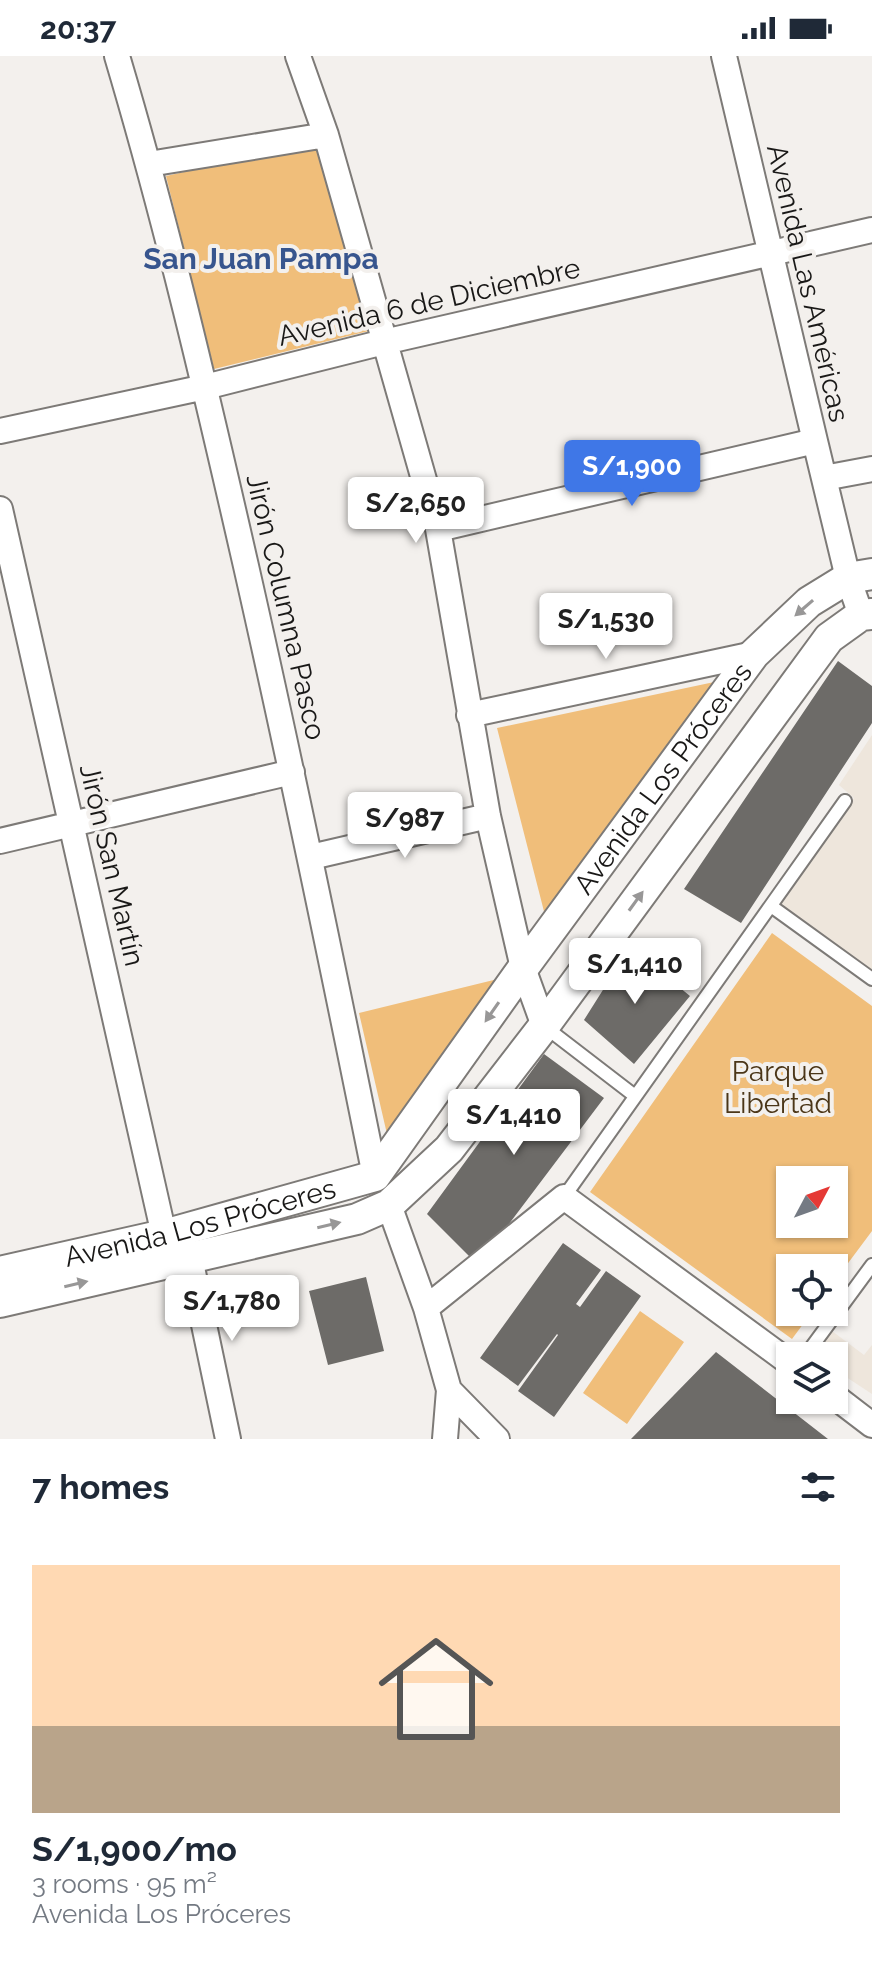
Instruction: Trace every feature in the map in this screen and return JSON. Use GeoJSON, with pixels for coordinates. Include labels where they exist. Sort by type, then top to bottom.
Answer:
{"type":"FeatureCollection","features":[{"type":"Feature","properties":{"kind":"street","name":"Jirón Columna Pasco"},"geometry":{"type":"LineString","coordinates":[[117,56],[149,164],[205,387],[311,857],[375,1176]]}},
{"type":"Feature","properties":{"kind":"street"},"geometry":{"type":"LineString","coordinates":[[298,56],[326,135],[438,529],[488,816],[523,968],[544,1026]]}},
{"type":"Feature","properties":{"kind":"street","name":"Avenida Las Américas"},"geometry":{"type":"LineString","coordinates":[[724,56],[824,478],[860,576],[867,614]]}},
{"type":"Feature","properties":{"kind":"street"},"geometry":{"type":"LineString","coordinates":[[149,164],[326,135]]}},
{"type":"Feature","properties":{"kind":"street","name":"Avenida 6 de Diciembre"},"geometry":{"type":"LineString","coordinates":[[0,431],[205,387],[384,342],[872,230]]}},
{"type":"Feature","properties":{"kind":"street"},"geometry":{"type":"LineString","coordinates":[[438,529],[815,441]]}},
{"type":"Feature","properties":{"kind":"street"},"geometry":{"type":"LineString","coordinates":[[824,478],[872,469]]}},
{"type":"Feature","properties":{"kind":"street","name":"Jirón San Martín"},"geometry":{"type":"LineString","coordinates":[[0,509],[164,1235]]}},
{"type":"Feature","properties":{"kind":"street","name":"Avenida Los Próceres"},"geometry":{"type":"LineString","coordinates":[[0,1272],[164,1235],[375,1176],[523,968],[754,654],[809,602],[860,576]]}},
{"type":"Feature","properties":{"kind":"street","name":"Avenida Los Próceres"},"geometry":{"type":"LineString","coordinates":[[0,1302],[357,1219],[389,1205],[449,1149],[544,1026],[829,638],[867,614]]}},
{"type":"Feature","properties":{"kind":"street"},"geometry":{"type":"LineString","coordinates":[[469,715],[754,654]]}},
{"type":"Feature","properties":{"kind":"street"},"geometry":{"type":"LineString","coordinates":[[0,841],[292,772]]}},
{"type":"Feature","properties":{"kind":"street"},"geometry":{"type":"LineString","coordinates":[[311,857],[488,816]]}},
{"type":"Feature","properties":{"kind":"street"},"geometry":{"type":"LineString","coordinates":[[426,1308],[564,1197],[776,1353]]}},
{"type":"Feature","properties":{"kind":"street"},"geometry":{"type":"LineString","coordinates":[[389,1205],[426,1308],[449,1390],[445,1439]]}},
{"type":"Feature","properties":{"kind":"street"},"geometry":{"type":"LineString","coordinates":[[190,1258],[228,1439]]}},
{"type":"Feature","properties":{"kind":"street"},"geometry":{"type":"LineString","coordinates":[[449,1390],[497,1439]]}},
{"type":"Feature","properties":{"kind":"street"},"geometry":{"type":"LineString","coordinates":[[848,1407],[872,1425]]}},
{"type":"Feature","properties":{"kind":"lane"},"geometry":{"type":"LineString","coordinates":[[564,1197],[845,801]]}},
{"type":"Feature","properties":{"kind":"lane"},"geometry":{"type":"LineString","coordinates":[[771,906],[872,979]]}},
{"type":"Feature","properties":{"kind":"lane"},"geometry":{"type":"LineString","coordinates":[[544,1026],[635,1096]]}},
{"type":"Feature","properties":{"kind":"lane"},"geometry":{"type":"LineString","coordinates":[[815,1342],[872,1265]]}},
{"type":"Feature","properties":{"kind":"shaded area"},"geometry":{"type":"Polygon","coordinates":[[[872,735],[872,972],[778,904],[854,798],[839,785],[872,735]]]}},
{"type":"Feature","properties":{"kind":"shaded area"},"geometry":{"type":"Polygon","coordinates":[[[832,1331],[847,1342],[825,1342],[832,1331]]]}},
{"type":"Feature","properties":{"kind":"shaded area"},"geometry":{"type":"Polygon","coordinates":[[[848,1343],[864,1355],[872,1345],[872,1394],[848,1378],[848,1343]]]}},
{"type":"Feature","properties":{"kind":"green space"},"geometry":{"type":"Polygon","coordinates":[[[324,141],[377,329],[214,369],[166,176],[324,141]]]}},
{"type":"Feature","properties":{"kind":"green space"},"geometry":{"type":"Polygon","coordinates":[[[719,681],[548,927],[497,728],[719,681]]]}},
{"type":"Feature","properties":{"kind":"green space","name":"Parque Libertad"},"geometry":{"type":"Polygon","coordinates":[[[772,933],[872,1006],[872,1231],[848,1263],[848,1254],[776,1254],[776,1326],[802,1326],[792,1339],[590,1192],[772,933]]]}},
{"type":"Feature","properties":{"kind":"green space"},"geometry":{"type":"Polygon","coordinates":[[[514,975],[390,1147],[359,1013],[514,975]]]}},
{"type":"Feature","properties":{"kind":"green space"},"geometry":{"type":"Polygon","coordinates":[[[640,1311],[684,1342],[627,1424],[583,1393],[640,1311]]]}},
{"type":"Feature","properties":{"kind":"building"},"geometry":{"type":"Polygon","coordinates":[[[838,661],[872,686],[872,723],[741,923],[684,889],[838,661]]]}},
{"type":"Feature","properties":{"kind":"building"},"geometry":{"type":"Polygon","coordinates":[[[630,947],[690,996],[634,1064],[584,1020],[630,947]]]}},
{"type":"Feature","properties":{"kind":"building"},"geometry":{"type":"Polygon","coordinates":[[[544,1054],[604,1098],[478,1265],[427,1214],[544,1054]]]}},
{"type":"Feature","properties":{"kind":"building"},"geometry":{"type":"Polygon","coordinates":[[[563,1243],[601,1270],[576,1304],[580,1307],[606,1271],[641,1296],[554,1417],[518,1391],[557,1334],[518,1386],[480,1358],[563,1243]]]}},
{"type":"Feature","properties":{"kind":"building"},"geometry":{"type":"Polygon","coordinates":[[[366,1277],[384,1351],[328,1365],[309,1291],[366,1277]]]}},
{"type":"Feature","properties":{"kind":"building"},"geometry":{"type":"Polygon","coordinates":[[[716,1352],[776,1399],[776,1414],[796,1414],[828,1439],[631,1439],[716,1352]]]}},
{"type":"Feature","properties":{"kind":"district","name":"San Juan Pampa"},"geometry":{"type":"Point","coordinates":[261,258]}}]}
